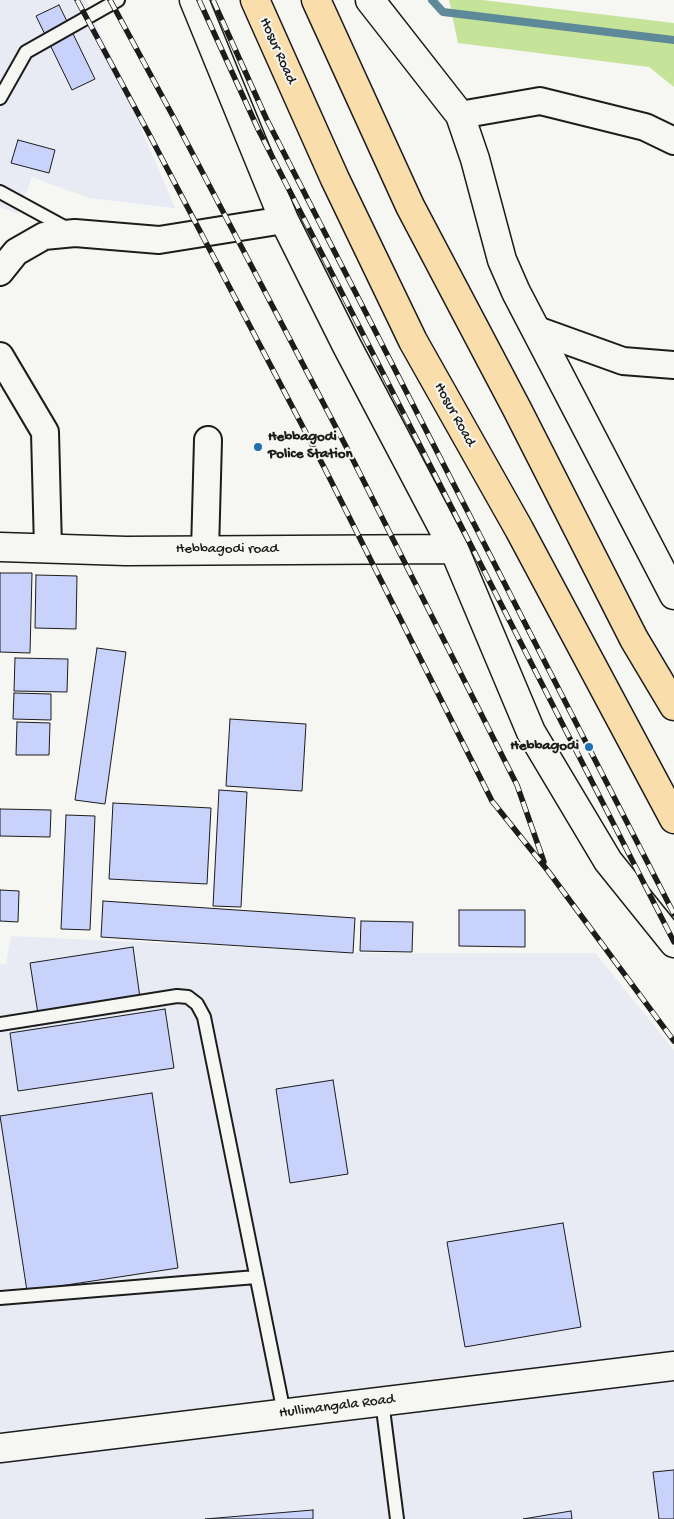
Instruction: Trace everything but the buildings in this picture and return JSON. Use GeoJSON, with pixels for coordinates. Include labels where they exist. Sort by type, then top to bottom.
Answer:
{"type":"FeatureCollection","features":[{"type":"Feature","properties":{"kind":"highway","name":"Hosur Road"},"geometry":{"type":"LineString","coordinates":[[255,0],[335,179],[413,341],[519,529],[674,819]]}},
{"type":"Feature","properties":{"kind":"highway"},"geometry":{"type":"LineString","coordinates":[[316,0],[410,206],[634,639],[674,706]]}},
{"type":"Feature","properties":{"kind":"street"},"geometry":{"type":"LineString","coordinates":[[194,0],[284,220],[347,346],[454,549],[531,732],[608,862],[674,943]]}},
{"type":"Feature","properties":{"kind":"street"},"geometry":{"type":"LineString","coordinates":[[370,0],[460,115],[475,159],[502,260],[516,292],[674,594]]}},
{"type":"Feature","properties":{"kind":"street"},"geometry":{"type":"LineString","coordinates":[[460,115],[540,101],[645,127],[674,141]]}},
{"type":"Feature","properties":{"kind":"street"},"geometry":{"type":"LineString","coordinates":[[0,272],[16,252],[44,236],[75,233],[159,240],[284,220]]}},
{"type":"Feature","properties":{"kind":"street"},"geometry":{"type":"LineString","coordinates":[[536,330],[624,361],[674,365]]}},
{"type":"Feature","properties":{"kind":"street"},"geometry":{"type":"LineString","coordinates":[[0,356],[45,432],[48,548]]}},
{"type":"Feature","properties":{"kind":"street"},"geometry":{"type":"LineString","coordinates":[[205,550],[208,440]]}},
{"type":"Feature","properties":{"kind":"street","name":"Hebbagodi road"},"geometry":{"type":"LineString","coordinates":[[0,547],[126,551],[454,549]]}},
{"type":"Feature","properties":{"kind":"street","name":"Hullimangala Road"},"geometry":{"type":"LineString","coordinates":[[0,1448],[674,1366]]}},
{"type":"Feature","properties":{"kind":"lane"},"geometry":{"type":"LineString","coordinates":[[0,98],[26,52],[118,0]]}},
{"type":"Feature","properties":{"kind":"lane"},"geometry":{"type":"LineString","coordinates":[[0,192],[75,233]]}},
{"type":"Feature","properties":{"kind":"lane"},"geometry":{"type":"LineString","coordinates":[[0,1024],[177,996],[188,997],[198,1004],[204,1017],[284,1414]]}},
{"type":"Feature","properties":{"kind":"lane"},"geometry":{"type":"LineString","coordinates":[[0,1298],[256,1277]]}},
{"type":"Feature","properties":{"kind":"lane"},"geometry":{"type":"LineString","coordinates":[[382,1401],[397,1519]]}},
{"type":"Feature","properties":{"kind":"shaded area"},"geometry":{"type":"Polygon","coordinates":[[[0,0],[86,0],[175,208],[89,198],[32,177],[18,214],[0,207],[0,0]]]}},
{"type":"Feature","properties":{"kind":"shaded area"},"geometry":{"type":"Polygon","coordinates":[[[11,936],[368,953],[595,953],[674,1050],[674,1519],[0,1519],[0,964],[6,964],[11,936]]]}},
{"type":"Feature","properties":{"kind":"green space"},"geometry":{"type":"Polygon","coordinates":[[[449,0],[482,0],[674,23],[674,87],[649,67],[458,43],[449,0]]]}},
{"type":"Feature","properties":{"kind":"waterway"},"geometry":{"type":"LineString","coordinates":[[432,0],[443,12],[674,40]]}},
{"type":"Feature","properties":{"kind":"railway"},"geometry":{"type":"LineString","coordinates":[[77,0],[325,469],[492,801],[548,871],[674,1041]]}},
{"type":"Feature","properties":{"kind":"railway"},"geometry":{"type":"LineString","coordinates":[[110,0],[351,456],[517,785],[544,862]]}},
{"type":"Feature","properties":{"kind":"railway"},"geometry":{"type":"LineString","coordinates":[[199,0],[258,129],[674,942]]}},
{"type":"Feature","properties":{"kind":"railway"},"geometry":{"type":"LineString","coordinates":[[213,0],[266,118],[674,914]]}},
{"type":"Feature","properties":{"kind":"place","name":"Hebbagodi Police Station"},"geometry":{"type":"Point","coordinates":[258,447]}},
{"type":"Feature","properties":{"kind":"place","name":"Hebbagodi"},"geometry":{"type":"Point","coordinates":[589,747]}}]}
